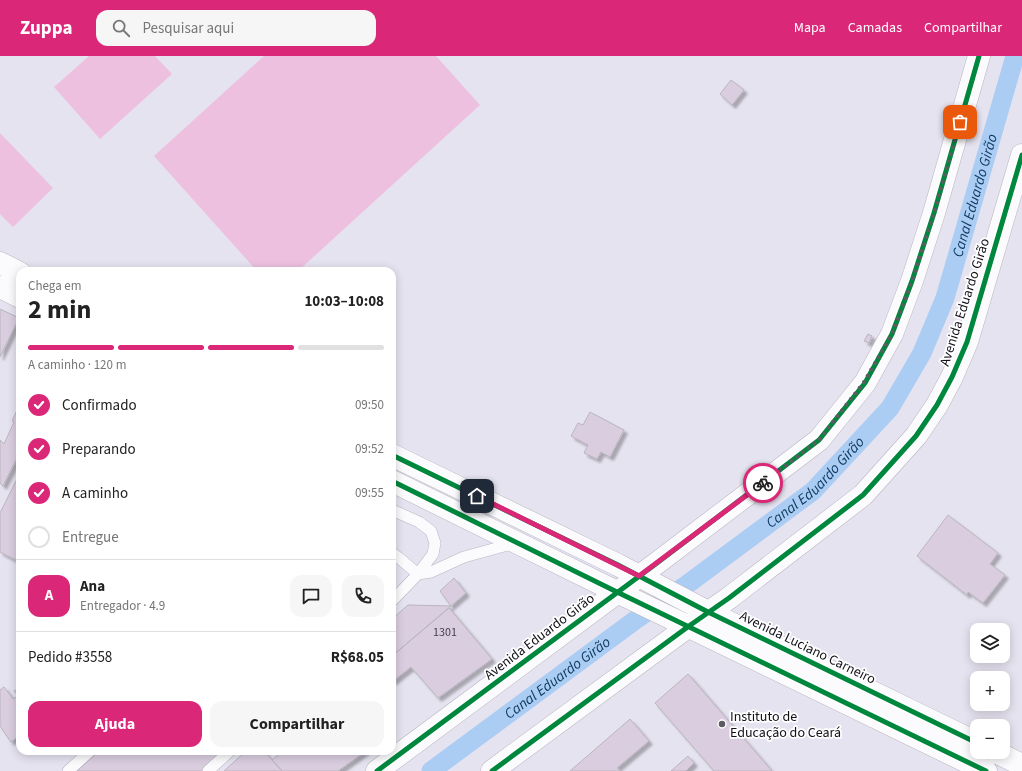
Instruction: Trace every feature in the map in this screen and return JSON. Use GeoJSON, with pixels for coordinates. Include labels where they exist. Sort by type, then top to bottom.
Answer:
{"type":"FeatureCollection","features":[{"type":"Feature","properties":{"kind":"main road","name":"Avenida Eduardo Girão"},"geometry":{"type":"LineString","coordinates":[[377,771],[647,580],[819,440],[864,382],[892,334],[912,281],[934,213],[979,56]]}},
{"type":"Feature","properties":{"kind":"main road","name":"Avenida Eduardo Girão"},"geometry":{"type":"LineString","coordinates":[[492,771],[701,608],[729,598],[863,495],[916,436],[937,405],[967,342],[1022,155]]}},
{"type":"Feature","properties":{"kind":"main road"},"geometry":{"type":"LineString","coordinates":[[0,263],[16,271]]}},
{"type":"Feature","properties":{"kind":"main road"},"geometry":{"type":"LineString","coordinates":[[0,287],[16,295]]}},
{"type":"Feature","properties":{"kind":"main road","name":"Avenida Luciano Carneiro"},"geometry":{"type":"LineString","coordinates":[[396,457],[970,740]]}},
{"type":"Feature","properties":{"kind":"main road"},"geometry":{"type":"LineString","coordinates":[[396,483],[986,771]]}},
{"type":"Feature","properties":{"kind":"main road"},"geometry":{"type":"LineString","coordinates":[[1010,759],[1022,765]]}},
{"type":"Feature","properties":{"kind":"lane"},"geometry":{"type":"LineString","coordinates":[[396,512],[419,522],[431,531],[435,543],[433,554],[418,574],[396,597]]}},
{"type":"Feature","properties":{"kind":"lane"},"geometry":{"type":"LineString","coordinates":[[396,556],[418,574],[431,572],[464,557],[516,542]]}},
{"type":"Feature","properties":{"kind":"lane"},"geometry":{"type":"LineString","coordinates":[[68,771],[86,755]]}},
{"type":"Feature","properties":{"kind":"lane"},"geometry":{"type":"LineString","coordinates":[[208,771],[226,755]]}},
{"type":"Feature","properties":{"kind":"shaded area"},"geometry":{"type":"Polygon","coordinates":[[[89,56],[155,56],[172,74],[100,139],[54,87],[89,56]]]}},
{"type":"Feature","properties":{"kind":"shaded area"},"geometry":{"type":"Polygon","coordinates":[[[264,56],[436,56],[480,105],[302,267],[253,267],[154,156],[264,56]]]}},
{"type":"Feature","properties":{"kind":"shaded area"},"geometry":{"type":"Polygon","coordinates":[[[0,133],[53,188],[13,227],[0,214],[0,133]]]}},
{"type":"Feature","properties":{"kind":"building"},"geometry":{"type":"Polygon","coordinates":[[[731,80],[744,90],[732,105],[720,94],[731,80]]]}},
{"type":"Feature","properties":{"kind":"building"},"geometry":{"type":"Polygon","coordinates":[[[0,309],[16,317],[16,324],[0,357],[0,309]]]}},
{"type":"Feature","properties":{"kind":"building"},"geometry":{"type":"Polygon","coordinates":[[[868,334],[872,336],[869,343],[864,341],[868,334]]]}},
{"type":"Feature","properties":{"kind":"building"},"geometry":{"type":"Polygon","coordinates":[[[16,412],[16,460],[3,486],[0,483],[0,440],[4,444],[14,422],[12,421],[16,412]]]}},
{"type":"Feature","properties":{"kind":"building"},"geometry":{"type":"Polygon","coordinates":[[[590,412],[624,430],[610,457],[601,452],[597,459],[584,453],[588,445],[571,436],[578,423],[583,425],[590,412]]]}},
{"type":"Feature","properties":{"kind":"building"},"geometry":{"type":"Polygon","coordinates":[[[16,481],[16,560],[0,552],[0,513],[16,481]]]}},
{"type":"Feature","properties":{"kind":"building"},"geometry":{"type":"Polygon","coordinates":[[[948,515],[998,553],[990,564],[1005,575],[983,603],[968,592],[967,595],[917,556],[948,515]]]}},
{"type":"Feature","properties":{"kind":"building"},"geometry":{"type":"Polygon","coordinates":[[[454,578],[466,593],[451,606],[440,591],[454,578]]]}},
{"type":"Feature","properties":{"kind":"building"},"geometry":{"type":"Polygon","coordinates":[[[408,605],[451,606],[396,653],[396,616],[408,605]]]}},
{"type":"Feature","properties":{"kind":"building"},"geometry":{"type":"Polygon","coordinates":[[[449,608],[492,659],[438,698],[411,667],[396,679],[396,653],[449,608]]]}},
{"type":"Feature","properties":{"kind":"building"},"geometry":{"type":"Polygon","coordinates":[[[688,674],[772,771],[714,771],[655,703],[688,674]]]}},
{"type":"Feature","properties":{"kind":"building"},"geometry":{"type":"Polygon","coordinates":[[[4,687],[13,699],[16,697],[16,738],[11,742],[0,726],[0,690],[4,687]]]}},
{"type":"Feature","properties":{"kind":"building"},"geometry":{"type":"Polygon","coordinates":[[[630,719],[649,741],[617,768],[621,771],[570,771],[630,719]]]}},
{"type":"Feature","properties":{"kind":"building"},"geometry":{"type":"Polygon","coordinates":[[[95,755],[222,755],[204,771],[77,771],[95,755]]]}},
{"type":"Feature","properties":{"kind":"building"},"geometry":{"type":"Polygon","coordinates":[[[242,755],[268,755],[282,771],[224,771],[242,755]]]}},
{"type":"Feature","properties":{"kind":"building"},"geometry":{"type":"Polygon","coordinates":[[[278,755],[360,755],[338,771],[282,771],[272,760],[278,755]]]}},
{"type":"Feature","properties":{"kind":"building"},"geometry":{"type":"Polygon","coordinates":[[[688,756],[694,763],[686,771],[671,771],[688,756]]]}},
{"type":"Feature","properties":{"kind":"waterway","name":"Canal Eduardo Girão"},"geometry":{"type":"LineString","coordinates":[[431,771],[813,491],[890,408],[922,353],[945,298],[1015,56]]}},
{"type":"Feature","properties":{"kind":"cycle path"},"geometry":{"type":"LineString","coordinates":[[377,771],[657,563],[819,440],[865,383],[892,334],[912,281],[934,213],[979,56]]}},
{"type":"Feature","properties":{"kind":"cycle path"},"geometry":{"type":"LineString","coordinates":[[492,771],[729,598],[863,495],[916,436],[937,405],[952,377],[967,342],[1022,155]]}},
{"type":"Feature","properties":{"kind":"cycle path"},"geometry":{"type":"LineString","coordinates":[[396,457],[618,565],[708,612],[970,740]]}},
{"type":"Feature","properties":{"kind":"cycle path"},"geometry":{"type":"LineString","coordinates":[[396,483],[986,771]]}},
{"type":"Feature","properties":{"kind":"way so far"},"geometry":{"type":"LineString","coordinates":[[763,483],[819,440],[864,382],[892,334],[912,281],[934,213],[960,122]]}},
{"type":"Feature","properties":{"kind":"place","name":"Instituto de Educação do Ceará"},"geometry":{"type":"Point","coordinates":[722,724]}},
{"type":"Feature","properties":{"kind":"route"},"geometry":{"type":"LineString","coordinates":[[477,496],[639,576],[763,483]]}}]}
